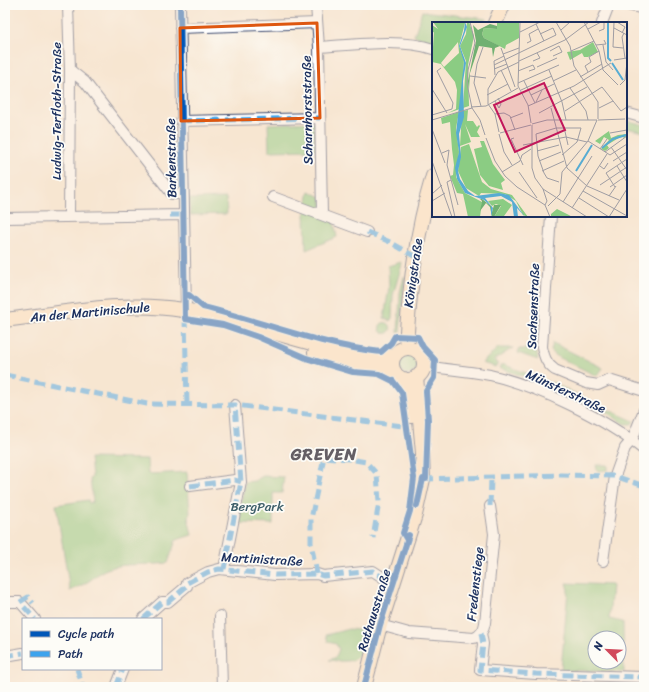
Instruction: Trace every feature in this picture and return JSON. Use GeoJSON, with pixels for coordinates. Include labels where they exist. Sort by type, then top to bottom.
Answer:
{"type":"FeatureCollection","features":[{"type":"Feature","properties":{"kind":"street","name":"Ludwig-Terfloth-Straße"},"geometry":{"type":"LineString","coordinates":[[68,5],[70,70],[69,216]]}},
{"type":"Feature","properties":{"kind":"street","name":"Barkenstraße"},"geometry":{"type":"LineString","coordinates":[[180,5],[182,194],[186,310]]}},
{"type":"Feature","properties":{"kind":"street","name":"Scharnhorststraße"},"geometry":{"type":"LineString","coordinates":[[316,5],[319,47],[322,216]]}},
{"type":"Feature","properties":{"kind":"street"},"geometry":{"type":"LineString","coordinates":[[495,22],[503,5]]}},
{"type":"Feature","properties":{"kind":"street"},"geometry":{"type":"LineString","coordinates":[[602,22],[609,5]]}},
{"type":"Feature","properties":{"kind":"street"},"geometry":{"type":"LineString","coordinates":[[627,5],[644,9]]}},
{"type":"Feature","properties":{"kind":"street"},"geometry":{"type":"LineString","coordinates":[[180,28],[317,22]]}},
{"type":"Feature","properties":{"kind":"street"},"geometry":{"type":"LineString","coordinates":[[319,47],[377,43],[425,46],[432,49]]}},
{"type":"Feature","properties":{"kind":"street"},"geometry":{"type":"LineString","coordinates":[[70,70],[85,82],[172,194],[182,194]]}},
{"type":"Feature","properties":{"kind":"street"},"geometry":{"type":"LineString","coordinates":[[627,113],[644,118]]}},
{"type":"Feature","properties":{"kind":"street"},"geometry":{"type":"LineString","coordinates":[[181,121],[320,118]]}},
{"type":"Feature","properties":{"kind":"street","name":"Königstraße"},"geometry":{"type":"LineString","coordinates":[[406,348],[408,302],[414,256],[425,203],[432,179]]}},
{"type":"Feature","properties":{"kind":"street"},"geometry":{"type":"LineString","coordinates":[[274,198],[367,232]]}},
{"type":"Feature","properties":{"kind":"street"},"geometry":{"type":"LineString","coordinates":[[5,218],[183,215]]}},
{"type":"Feature","properties":{"kind":"street","name":"Sachsenstraße"},"geometry":{"type":"LineString","coordinates":[[551,217],[542,347],[544,357],[550,367],[586,383],[598,385],[609,380],[644,391]]}},
{"type":"Feature","properties":{"kind":"street","name":"An der Martinischule"},"geometry":{"type":"LineString","coordinates":[[5,320],[128,307],[170,308],[186,310],[245,325],[265,336],[305,351],[339,360],[393,363]]}},
{"type":"Feature","properties":{"kind":"street"},"geometry":{"type":"LineString","coordinates":[[406,348],[411,348],[420,353],[423,362],[414,374],[398,376],[393,363],[396,352],[406,348]]}},
{"type":"Feature","properties":{"kind":"street","name":"Münsterstraße"},"geometry":{"type":"LineString","coordinates":[[414,374],[490,375],[522,385],[555,398],[606,424],[632,440],[644,450]]}},
{"type":"Feature","properties":{"kind":"street","name":"Rathausstraße"},"geometry":{"type":"LineString","coordinates":[[364,687],[380,625],[416,509],[420,479],[412,426],[414,374]]}},
{"type":"Feature","properties":{"kind":"street"},"geometry":{"type":"LineString","coordinates":[[224,570],[241,482],[234,405]]}},
{"type":"Feature","properties":{"kind":"street"},"geometry":{"type":"LineString","coordinates":[[603,561],[615,476],[625,448],[632,440],[644,410]]}},
{"type":"Feature","properties":{"kind":"street"},"geometry":{"type":"LineString","coordinates":[[190,486],[235,480],[241,482]]}},
{"type":"Feature","properties":{"kind":"street","name":"Fredenstiege"},"geometry":{"type":"LineString","coordinates":[[380,625],[408,633],[474,638],[481,633],[485,623],[494,534],[490,506]]}},
{"type":"Feature","properties":{"kind":"street","name":"Martinistraße"},"geometry":{"type":"LineString","coordinates":[[144,618],[162,602],[168,602],[187,586],[188,583],[208,572],[224,570],[275,576],[317,574],[323,576],[373,571],[393,584]]}},
{"type":"Feature","properties":{"kind":"street"},"geometry":{"type":"LineString","coordinates":[[5,602],[20,602],[34,618]]}},
{"type":"Feature","properties":{"kind":"street"},"geometry":{"type":"LineString","coordinates":[[220,616],[222,687]]}},
{"type":"Feature","properties":{"kind":"street"},"geometry":{"type":"LineString","coordinates":[[481,633],[483,644],[480,670],[536,674],[644,677]]}},
{"type":"Feature","properties":{"kind":"street"},"geometry":{"type":"LineString","coordinates":[[5,656],[22,653]]}},
{"type":"Feature","properties":{"kind":"street"},"geometry":{"type":"LineString","coordinates":[[116,687],[124,670]]}},
{"type":"Feature","properties":{"kind":"highlighted area"},"geometry":{"type":"Polygon","coordinates":[[[317,23],[320,118],[181,121],[180,28],[317,23]]]}},
{"type":"Feature","properties":{"kind":"green space"},"geometry":{"type":"Polygon","coordinates":[[[422,11],[487,19],[486,22],[432,22],[432,42],[414,36],[422,11]]]}},
{"type":"Feature","properties":{"kind":"green space"},"geometry":{"type":"Polygon","coordinates":[[[627,120],[644,125],[644,132],[627,128],[627,120]]]}},
{"type":"Feature","properties":{"kind":"green space"},"geometry":{"type":"Polygon","coordinates":[[[314,122],[315,150],[269,151],[268,124],[314,122]]]}},
{"type":"Feature","properties":{"kind":"green space"},"geometry":{"type":"Polygon","coordinates":[[[309,191],[327,200],[333,217],[337,237],[306,250],[305,212],[309,191]]]}},
{"type":"Feature","properties":{"kind":"green space"},"geometry":{"type":"Polygon","coordinates":[[[226,198],[227,214],[190,215],[189,199],[226,198]]]}},
{"type":"Feature","properties":{"kind":"green space"},"geometry":{"type":"Polygon","coordinates":[[[401,262],[402,264],[393,295],[392,318],[390,321],[384,318],[389,287],[388,266],[401,262]]]}},
{"type":"Feature","properties":{"kind":"green space"},"geometry":{"type":"Polygon","coordinates":[[[404,276],[400,332],[398,333],[400,293],[404,276]]]}},
{"type":"Feature","properties":{"kind":"green space"},"geometry":{"type":"Polygon","coordinates":[[[383,323],[387,323],[389,324],[389,332],[383,333],[380,330],[380,326],[383,323]]]}},
{"type":"Feature","properties":{"kind":"green space"},"geometry":{"type":"Polygon","coordinates":[[[553,343],[603,368],[597,376],[558,357],[551,351],[553,343]]]}},
{"type":"Feature","properties":{"kind":"green space"},"geometry":{"type":"Polygon","coordinates":[[[498,348],[513,348],[494,360],[498,363],[496,367],[482,363],[498,348]]]}},
{"type":"Feature","properties":{"kind":"green space"},"geometry":{"type":"Polygon","coordinates":[[[519,349],[529,349],[537,353],[538,360],[518,353],[519,349]]]}},
{"type":"Feature","properties":{"kind":"green space"},"geometry":{"type":"Polygon","coordinates":[[[408,354],[415,357],[418,364],[415,371],[408,374],[401,371],[398,364],[401,357],[408,354]]]}},
{"type":"Feature","properties":{"kind":"green space"},"geometry":{"type":"Polygon","coordinates":[[[502,364],[547,381],[546,384],[499,368],[502,364]]]}},
{"type":"Feature","properties":{"kind":"green space"},"geometry":{"type":"Polygon","coordinates":[[[551,382],[599,405],[597,408],[550,385],[551,382]]]}},
{"type":"Feature","properties":{"kind":"green space"},"geometry":{"type":"Polygon","coordinates":[[[602,407],[634,421],[632,424],[624,424],[602,409],[602,407]]]}},
{"type":"Feature","properties":{"kind":"green space"},"geometry":{"type":"Polygon","coordinates":[[[90,458],[147,459],[148,474],[187,472],[190,513],[188,517],[192,535],[176,540],[168,563],[114,567],[105,570],[70,591],[56,505],[88,500],[89,503],[93,502],[90,479],[92,477],[90,458]]]}},
{"type":"Feature","properties":{"kind":"green space"},"geometry":{"type":"Polygon","coordinates":[[[596,465],[608,465],[608,470],[597,471],[596,465]]]}},
{"type":"Feature","properties":{"kind":"green space","name":"BergPark"},"geometry":{"type":"Polygon","coordinates":[[[263,476],[284,477],[282,493],[273,493],[273,524],[237,523],[245,482],[254,481],[263,476]]]}},
{"type":"Feature","properties":{"kind":"green space"},"geometry":{"type":"Polygon","coordinates":[[[566,583],[612,585],[609,619],[623,622],[623,630],[587,630],[587,670],[624,670],[624,672],[561,670],[568,590],[566,583]]]}},
{"type":"Feature","properties":{"kind":"green space"},"geometry":{"type":"Polygon","coordinates":[[[349,629],[368,631],[360,653],[353,660],[329,660],[336,657],[339,649],[336,644],[328,642],[326,635],[349,629]]]}},
{"type":"Feature","properties":{"kind":"marked path"},"geometry":{"type":"LineString","coordinates":[[181,121],[320,118]]}},
{"type":"Feature","properties":{"kind":"marked path"},"geometry":{"type":"LineString","coordinates":[[170,215],[183,215]]}},
{"type":"Feature","properties":{"kind":"marked path"},"geometry":{"type":"LineString","coordinates":[[367,232],[390,242],[414,256]]}},
{"type":"Feature","properties":{"kind":"marked path"},"geometry":{"type":"LineString","coordinates":[[185,317],[187,405]]}},
{"type":"Feature","properties":{"kind":"marked path"},"geometry":{"type":"LineString","coordinates":[[5,375],[147,404],[235,405],[410,427]]}},
{"type":"Feature","properties":{"kind":"marked path"},"geometry":{"type":"LineString","coordinates":[[224,569],[241,482],[235,405]]}},
{"type":"Feature","properties":{"kind":"marked path"},"geometry":{"type":"LineString","coordinates":[[317,574],[311,543],[311,519],[324,457],[366,462],[377,474],[379,502],[373,538]]}},
{"type":"Feature","properties":{"kind":"marked path"},"geometry":{"type":"LineString","coordinates":[[424,479],[561,475],[615,476],[644,486]]}},
{"type":"Feature","properties":{"kind":"marked path"},"geometry":{"type":"LineString","coordinates":[[490,506],[491,479]]}},
{"type":"Feature","properties":{"kind":"marked path"},"geometry":{"type":"LineString","coordinates":[[190,486],[235,480],[241,482]]}},
{"type":"Feature","properties":{"kind":"marked path"},"geometry":{"type":"LineString","coordinates":[[144,618],[162,602],[168,602],[187,586],[187,583],[208,572],[219,569],[275,575],[317,574],[323,576],[373,571],[393,584]]}},
{"type":"Feature","properties":{"kind":"marked path"},"geometry":{"type":"LineString","coordinates":[[20,602],[28,597],[33,603]]}},
{"type":"Feature","properties":{"kind":"marked path"},"geometry":{"type":"LineString","coordinates":[[24,607],[34,618]]}},
{"type":"Feature","properties":{"kind":"marked path"},"geometry":{"type":"LineString","coordinates":[[481,633],[483,644],[480,670],[536,674],[644,677]]}},
{"type":"Feature","properties":{"kind":"marked path"},"geometry":{"type":"LineString","coordinates":[[5,656],[22,653]]}},
{"type":"Feature","properties":{"kind":"marked path"},"geometry":{"type":"LineString","coordinates":[[77,670],[83,687]]}},
{"type":"Feature","properties":{"kind":"marked path"},"geometry":{"type":"LineString","coordinates":[[116,687],[123,670]]}},
{"type":"Feature","properties":{"kind":"cycle path"},"geometry":{"type":"LineString","coordinates":[[180,5],[185,319],[223,325],[258,337],[306,358],[353,372],[379,374],[393,381],[402,393],[414,478],[410,511],[403,533],[407,540]]}},
{"type":"Feature","properties":{"kind":"cycle path"},"geometry":{"type":"LineString","coordinates":[[186,295],[189,295],[203,307],[313,339],[358,349],[381,352],[391,343],[395,336],[418,337],[423,347],[435,360],[434,378],[426,391],[428,420],[426,479],[423,479],[417,506]]}},
{"type":"Feature","properties":{"kind":"cycle path"},"geometry":{"type":"LineString","coordinates":[[364,687],[380,625],[409,535]]}},
{"type":"Feature","properties":{"kind":"district","name":"GREVEN"},"geometry":{"type":"Point","coordinates":[324,454]}}]}
